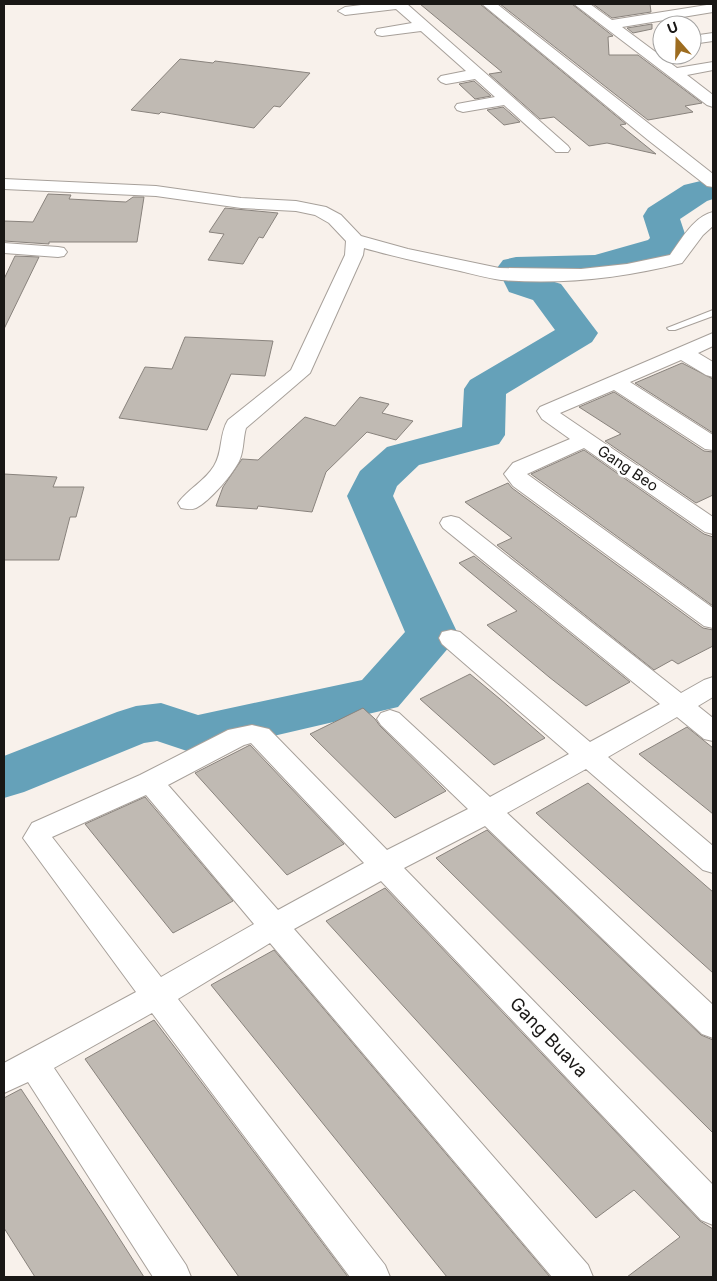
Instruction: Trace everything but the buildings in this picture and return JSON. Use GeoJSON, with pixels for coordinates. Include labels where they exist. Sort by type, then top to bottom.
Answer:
{"type":"FeatureCollection","features":[{"type":"Feature","properties":{"kind":"street"},"geometry":{"type":"LineString","coordinates":[[345,11],[399,4],[562,149]]}},
{"type":"Feature","properties":{"kind":"street"},"geometry":{"type":"LineString","coordinates":[[489,4],[654,137],[710,179]]}},
{"type":"Feature","properties":{"kind":"street"},"geometry":{"type":"LineString","coordinates":[[581,4],[713,102]]}},
{"type":"Feature","properties":{"kind":"street"},"geometry":{"type":"LineString","coordinates":[[610,25],[693,7],[713,8]]}},
{"type":"Feature","properties":{"kind":"street"},"geometry":{"type":"LineString","coordinates":[[382,32],[424,26]]}},
{"type":"Feature","properties":{"kind":"street"},"geometry":{"type":"LineString","coordinates":[[642,48],[652,46]]}},
{"type":"Feature","properties":{"kind":"street"},"geometry":{"type":"LineString","coordinates":[[675,73],[713,66]]}},
{"type":"Feature","properties":{"kind":"street"},"geometry":{"type":"LineString","coordinates":[[446,79],[479,74]]}},
{"type":"Feature","properties":{"kind":"street"},"geometry":{"type":"LineString","coordinates":[[463,108],[507,100]]}},
{"type":"Feature","properties":{"kind":"street"},"geometry":{"type":"LineString","coordinates":[[4,184],[156,191],[233,202],[296,206],[320,211],[335,219],[355,240],[405,254],[499,274],[540,276],[581,275],[627,270],[676,259],[697,231],[713,216]]}},
{"type":"Feature","properties":{"kind":"street"},"geometry":{"type":"LineString","coordinates":[[189,503],[219,475],[231,453],[232,436],[236,425],[300,373],[354,255],[355,240]]}},
{"type":"Feature","properties":{"kind":"street"},"geometry":{"type":"LineString","coordinates":[[4,248],[58,252]]}},
{"type":"Feature","properties":{"kind":"street"},"geometry":{"type":"LineString","coordinates":[[614,381],[697,361],[713,339]]}},
{"type":"Feature","properties":{"kind":"street"},"geometry":{"type":"LineString","coordinates":[[614,381],[713,444]]}},
{"type":"Feature","properties":{"kind":"street","name":"Gang Beo"},"geometry":{"type":"LineString","coordinates":[[614,381],[550,408],[547,411],[549,415],[713,527]]}},
{"type":"Feature","properties":{"kind":"street"},"geometry":{"type":"LineString","coordinates":[[586,440],[521,468],[516,474],[520,481],[713,620]]}},
{"type":"Feature","properties":{"kind":"street"},"geometry":{"type":"LineString","coordinates":[[451,523],[713,732]]}},
{"type":"Feature","properties":{"kind":"street"},"geometry":{"type":"LineString","coordinates":[[451,638],[713,862]]}},
{"type":"Feature","properties":{"kind":"street"},"geometry":{"type":"LineString","coordinates":[[4,1079],[156,996],[384,864],[487,812],[713,686]]}},
{"type":"Feature","properties":{"kind":"street"},"geometry":{"type":"LineString","coordinates":[[390,719],[713,1025]]}},
{"type":"Feature","properties":{"kind":"street","name":"Gang Buava"},"geometry":{"type":"LineString","coordinates":[[156,996],[37,838],[42,830],[150,782],[237,737],[252,734],[260,736],[713,1209]]}},
{"type":"Feature","properties":{"kind":"street"},"geometry":{"type":"LineString","coordinates":[[150,782],[575,1277]]}},
{"type":"Feature","properties":{"kind":"street"},"geometry":{"type":"LineString","coordinates":[[156,996],[372,1277]]}},
{"type":"Feature","properties":{"kind":"street"},"geometry":{"type":"LineString","coordinates":[[33,1063],[173,1277]]}},
{"type":"Feature","properties":{"kind":"lane"},"geometry":{"type":"LineString","coordinates":[[672,328],[713,313]]}},
{"type":"Feature","properties":{"kind":"waterway"},"geometry":{"type":"LineString","coordinates":[[4,778],[136,725],[161,722],[196,735],[379,694],[432,634],[370,496],[376,481],[403,456],[483,435],[485,389],[578,333],[547,292],[523,284],[516,268],[596,266],[661,248],[669,240],[661,216],[696,192],[713,189]]}}]}
